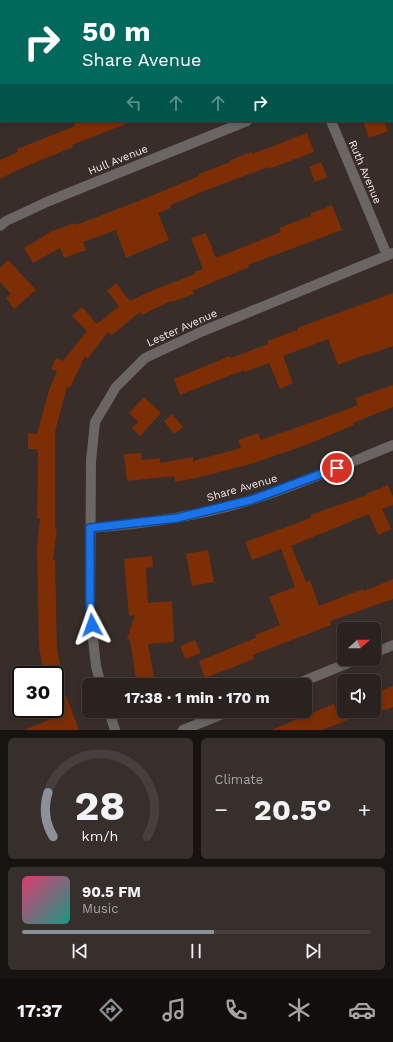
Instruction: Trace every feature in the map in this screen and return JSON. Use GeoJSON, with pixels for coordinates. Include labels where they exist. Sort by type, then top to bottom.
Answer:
{"type":"FeatureCollection","features":[{"type":"Feature","properties":{"kind":"street","name":"Hull Avenue"},"geometry":{"type":"LineString","coordinates":[[0,226],[6,221],[48,201],[245,122]]}},
{"type":"Feature","properties":{"kind":"street","name":"Ruth Avenue"},"geometry":{"type":"LineString","coordinates":[[331,122],[390,254]]}},
{"type":"Feature","properties":{"kind":"street","name":"Lester Avenue"},"geometry":{"type":"LineString","coordinates":[[99,678],[96,666],[90,611],[91,461],[96,422],[116,388],[145,358],[203,332],[390,254]]}},
{"type":"Feature","properties":{"kind":"street","name":"Share Avenue"},"geometry":{"type":"LineString","coordinates":[[90,528],[177,518],[251,500],[309,479],[393,445]]}},
{"type":"Feature","properties":{"kind":"street"},"geometry":{"type":"LineString","coordinates":[[381,650],[393,645]]}},
{"type":"Feature","properties":{"kind":"street"},"geometry":{"type":"LineString","coordinates":[[311,678],[341,666]]}},
{"type":"Feature","properties":{"kind":"street"},"geometry":{"type":"LineString","coordinates":[[111,718],[115,730]]}},
{"type":"Feature","properties":{"kind":"street"},"geometry":{"type":"LineString","coordinates":[[183,730],[213,718]]}},
{"type":"Feature","properties":{"kind":"building"},"geometry":{"type":"Polygon","coordinates":[[[79,122],[131,122],[72,145],[73,147],[15,171],[0,179],[0,160],[18,152],[17,149],[75,126],[74,124],[79,122]]]}},
{"type":"Feature","properties":{"kind":"building"},"geometry":{"type":"Polygon","coordinates":[[[363,122],[384,122],[388,131],[369,138],[363,122]]]}},
{"type":"Feature","properties":{"kind":"building"},"geometry":{"type":"Polygon","coordinates":[[[307,133],[314,152],[269,169],[268,167],[171,205],[171,208],[158,213],[169,240],[126,258],[116,230],[83,242],[86,250],[64,258],[60,248],[33,263],[24,248],[52,231],[75,223],[76,225],[199,176],[199,174],[251,152],[252,154],[307,133]]]}},
{"type":"Feature","properties":{"kind":"building"},"geometry":{"type":"Polygon","coordinates":[[[321,162],[327,177],[315,182],[309,167],[321,162]]]}},
{"type":"Feature","properties":{"kind":"building"},"geometry":{"type":"Polygon","coordinates":[[[332,205],[342,230],[248,265],[249,267],[192,291],[194,294],[172,302],[171,301],[142,315],[140,312],[112,335],[108,332],[88,358],[85,356],[70,388],[67,387],[55,432],[55,529],[57,529],[53,560],[55,560],[57,649],[60,666],[42,666],[39,647],[37,548],[40,518],[37,518],[38,455],[37,449],[28,449],[28,433],[37,434],[49,390],[57,371],[51,369],[56,358],[63,361],[87,331],[72,316],[82,307],[97,324],[119,306],[107,291],[116,283],[130,301],[153,290],[195,274],[194,272],[203,269],[191,238],[206,233],[216,258],[281,232],[279,228],[311,216],[310,214],[332,205]]]}},
{"type":"Feature","properties":{"kind":"building"},"geometry":{"type":"Polygon","coordinates":[[[8,260],[36,290],[14,309],[6,298],[11,294],[0,282],[0,268],[8,260]]]}},
{"type":"Feature","properties":{"kind":"building"},"geometry":{"type":"Polygon","coordinates":[[[393,293],[393,346],[338,365],[328,339],[283,356],[293,383],[280,389],[269,363],[245,372],[244,370],[180,395],[174,379],[230,356],[231,358],[268,344],[267,341],[298,330],[297,328],[393,293]]]}},
{"type":"Feature","properties":{"kind":"building"},"geometry":{"type":"Polygon","coordinates":[[[393,385],[393,407],[353,423],[354,425],[306,445],[247,465],[196,478],[175,482],[174,476],[127,481],[124,454],[141,453],[142,460],[160,458],[160,463],[193,457],[193,461],[241,448],[238,440],[258,433],[261,440],[358,405],[355,398],[393,385]]]}},
{"type":"Feature","properties":{"kind":"building"},"geometry":{"type":"Polygon","coordinates":[[[144,397],[161,413],[140,436],[132,428],[138,422],[129,413],[144,397]]]}},
{"type":"Feature","properties":{"kind":"building"},"geometry":{"type":"Polygon","coordinates":[[[172,414],[183,427],[174,434],[164,421],[172,414]]]}},
{"type":"Feature","properties":{"kind":"building"},"geometry":{"type":"Polygon","coordinates":[[[388,485],[393,497],[393,505],[382,509],[391,529],[378,535],[369,514],[291,546],[306,582],[310,580],[319,606],[363,589],[364,591],[393,579],[393,599],[330,621],[331,625],[253,655],[254,659],[205,678],[199,661],[256,638],[255,635],[280,625],[269,597],[295,587],[281,549],[252,560],[245,542],[311,518],[310,515],[367,495],[366,494],[388,485]]]}},
{"type":"Feature","properties":{"kind":"building"},"geometry":{"type":"Polygon","coordinates":[[[208,550],[214,582],[192,586],[186,554],[208,550]]]}},
{"type":"Feature","properties":{"kind":"building"},"geometry":{"type":"Polygon","coordinates":[[[152,556],[153,567],[146,568],[148,603],[172,601],[174,642],[148,644],[154,678],[136,678],[130,640],[127,639],[135,615],[129,616],[124,559],[152,556]]]}},
{"type":"Feature","properties":{"kind":"building"},"geometry":{"type":"Polygon","coordinates":[[[195,640],[201,653],[185,659],[180,646],[195,640]]]}},
{"type":"Feature","properties":{"kind":"building"},"geometry":{"type":"Polygon","coordinates":[[[393,686],[393,707],[382,711],[381,708],[381,691],[393,686]]]}},
{"type":"Feature","properties":{"kind":"building"},"geometry":{"type":"Polygon","coordinates":[[[64,691],[79,730],[24,730],[53,718],[64,718],[64,691]]]}},
{"type":"Feature","properties":{"kind":"building"},"geometry":{"type":"Polygon","coordinates":[[[334,704],[337,711],[337,718],[353,718],[322,730],[271,730],[300,718],[312,718],[312,713],[334,704]]]}},
{"type":"Feature","properties":{"kind":"route"},"geometry":{"type":"LineString","coordinates":[[92,625],[90,611],[90,528],[177,518],[251,500],[337,468]]}}]}
